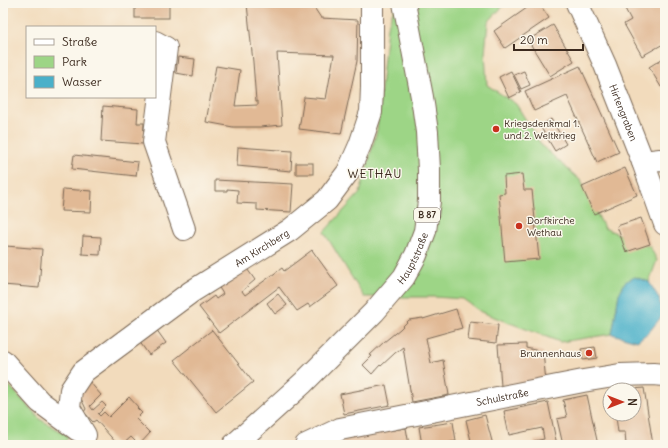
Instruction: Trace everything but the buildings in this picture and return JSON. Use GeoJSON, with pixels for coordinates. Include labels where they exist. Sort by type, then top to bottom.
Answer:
{"type":"FeatureCollection","features":[{"type":"Feature","properties":{"kind":"street","name":"Am Kirchberg"},"geometry":{"type":"LineString","coordinates":[[90,440],[69,408],[71,390],[83,372],[191,292],[290,230],[327,200],[348,172],[360,145],[371,112],[372,3]]}},
{"type":"Feature","properties":{"kind":"street","name":"Hauptstraße"},"geometry":{"type":"LineString","coordinates":[[234,445],[303,383],[374,312],[404,277],[416,255],[425,231],[429,201],[429,170],[427,132],[423,104],[404,3]]}},
{"type":"Feature","properties":{"kind":"street","name":"Hirtengraben"},"geometry":{"type":"LineString","coordinates":[[577,3],[605,65],[643,162],[665,224]]}},
{"type":"Feature","properties":{"kind":"street"},"geometry":{"type":"LineString","coordinates":[[156,43],[166,48],[154,142],[184,229]]}},
{"type":"Feature","properties":{"kind":"street"},"geometry":{"type":"LineString","coordinates":[[643,162],[660,160],[665,161]]}},
{"type":"Feature","properties":{"kind":"street","name":"Am Kirchberg"},"geometry":{"type":"LineString","coordinates":[[3,361],[40,402],[90,440]]}},
{"type":"Feature","properties":{"kind":"street","name":"Schulstraße"},"geometry":{"type":"LineString","coordinates":[[306,445],[583,381],[620,375],[665,375]]}},
{"type":"Feature","properties":{"kind":"green space"},"geometry":{"type":"Polygon","coordinates":[[[396,3],[506,3],[488,22],[485,53],[487,85],[516,104],[542,146],[581,181],[604,228],[650,247],[657,260],[649,282],[635,277],[619,294],[612,334],[560,342],[481,312],[463,299],[435,297],[364,297],[324,232],[360,193],[377,130],[387,27],[396,3]]]}},
{"type":"Feature","properties":{"kind":"green space"},"geometry":{"type":"Polygon","coordinates":[[[3,379],[41,420],[69,436],[63,445],[3,445],[3,379]]]}},
{"type":"Feature","properties":{"kind":"water"},"geometry":{"type":"Polygon","coordinates":[[[635,277],[649,282],[659,298],[663,315],[649,332],[637,341],[612,334],[619,294],[625,282],[635,277]]]}},
{"type":"Feature","properties":{"kind":"place","name":"Kriegsdenkmal 1. und 2. Weltkrieg"},"geometry":{"type":"Point","coordinates":[496,129]}},
{"type":"Feature","properties":{"kind":"place","name":"Dorfkirche Wethau"},"geometry":{"type":"Point","coordinates":[519,226]}},
{"type":"Feature","properties":{"kind":"place","name":"Brunnenhaus"},"geometry":{"type":"Point","coordinates":[589,353]}},
{"type":"Feature","properties":{"kind":"district","name":"WETHAU"},"geometry":{"type":"Point","coordinates":[375,174]}}]}
